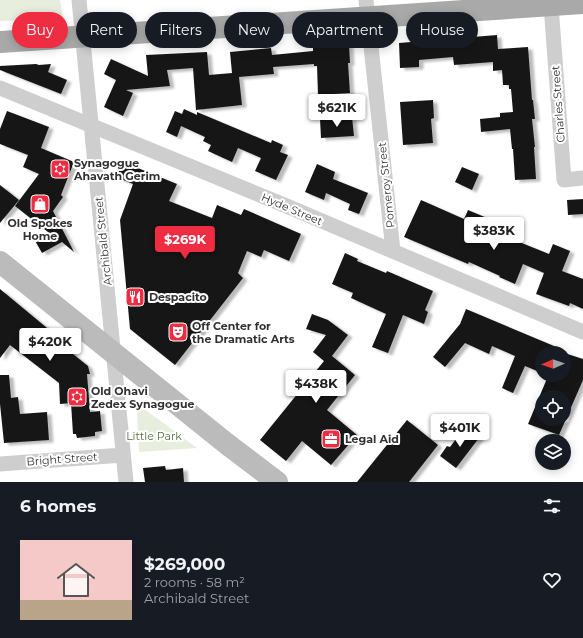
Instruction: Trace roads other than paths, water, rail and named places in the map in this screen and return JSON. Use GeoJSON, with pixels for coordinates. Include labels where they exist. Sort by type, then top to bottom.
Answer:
{"type":"FeatureCollection","features":[{"type":"Feature","properties":{"kind":"main road"},"geometry":{"type":"LineString","coordinates":[[137,31],[367,9],[583,3]]}},
{"type":"Feature","properties":{"kind":"main road"},"geometry":{"type":"LineString","coordinates":[[0,42],[76,37]]}},
{"type":"Feature","properties":{"kind":"main road"},"geometry":{"type":"LineString","coordinates":[[0,262],[276,482]]}},
{"type":"Feature","properties":{"kind":"street","name":"Archibald Street"},"geometry":{"type":"LineString","coordinates":[[79,0],[80,12]]}},
{"type":"Feature","properties":{"kind":"street","name":"Charles Street"},"geometry":{"type":"LineString","coordinates":[[551,5],[564,180],[583,178]]}},
{"type":"Feature","properties":{"kind":"street","name":"Pomeroy Street"},"geometry":{"type":"LineString","coordinates":[[367,9],[393,251]]}},
{"type":"Feature","properties":{"kind":"street","name":"Archibald Street"},"geometry":{"type":"LineString","coordinates":[[84,48],[126,482]]}},
{"type":"Feature","properties":{"kind":"street","name":"Hyde Street"},"geometry":{"type":"LineString","coordinates":[[0,88],[393,251],[583,332]]}},
{"type":"Feature","properties":{"kind":"street","name":"Bright Street"},"geometry":{"type":"LineString","coordinates":[[0,464],[123,455]]}},
{"type":"Feature","properties":{"kind":"place","name":"Synagogue Ahavath Gerim"},"geometry":{"type":"Point","coordinates":[60,169]}},
{"type":"Feature","properties":{"kind":"place","name":"Old Spokes Home"},"geometry":{"type":"Point","coordinates":[40,204]}},
{"type":"Feature","properties":{"kind":"place","name":"Despacito"},"geometry":{"type":"Point","coordinates":[135,297]}},
{"type":"Feature","properties":{"kind":"place","name":"Off Center for the Dramatic Arts"},"geometry":{"type":"Point","coordinates":[178,332]}},
{"type":"Feature","properties":{"kind":"place","name":"Old Ohavi Zedex Synagogue"},"geometry":{"type":"Point","coordinates":[77,397]}},
{"type":"Feature","properties":{"kind":"place","name":"Legal Aid"},"geometry":{"type":"Point","coordinates":[331,439]}},
{"type":"Feature","properties":{"kind":"park label","name":"Little Park"},"geometry":{"type":"Point","coordinates":[154,436]}}]}
